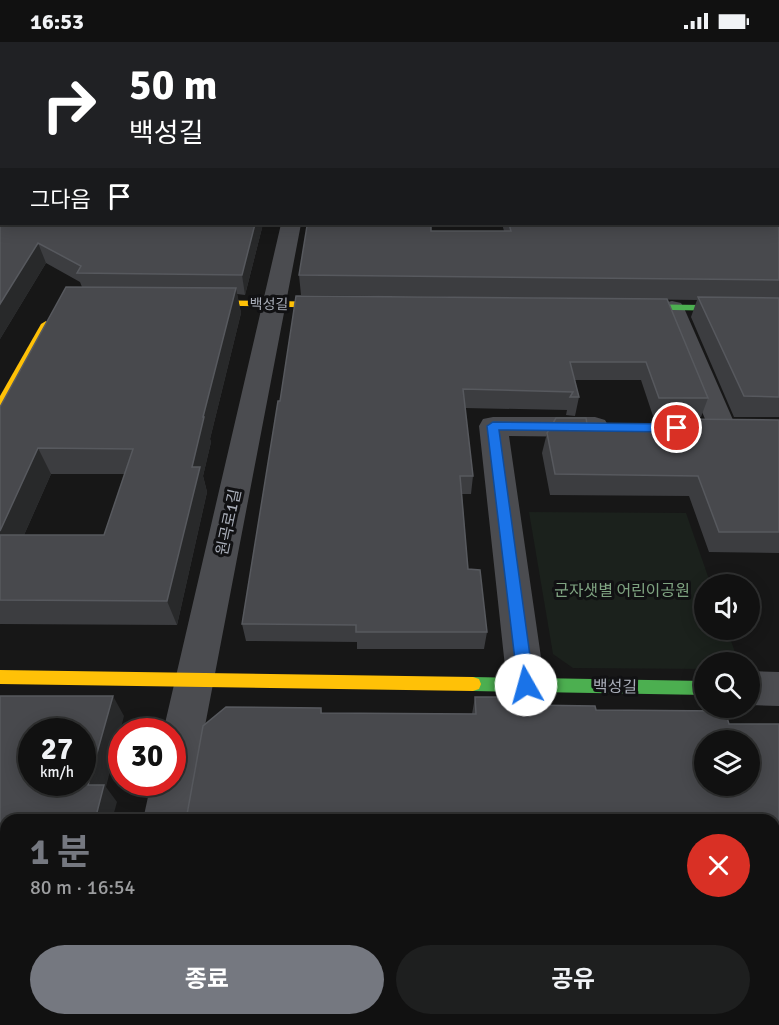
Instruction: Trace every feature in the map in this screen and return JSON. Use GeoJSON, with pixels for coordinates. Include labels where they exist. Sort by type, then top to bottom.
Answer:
{"type":"FeatureCollection","features":[{"type":"Feature","properties":{"kind":"street","name":"원곡로1길"},"geometry":{"type":"LineString","coordinates":[[166,814],[291,225]]}},
{"type":"Feature","properties":{"kind":"street","name":"백성길"},"geometry":{"type":"LineString","coordinates":[[178,303],[356,305]]}},
{"type":"Feature","properties":{"kind":"street"},"geometry":{"type":"LineString","coordinates":[[613,307],[779,309]]}},
{"type":"Feature","properties":{"kind":"street"},"geometry":{"type":"LineString","coordinates":[[672,308],[723,429]]}},
{"type":"Feature","properties":{"kind":"street"},"geometry":{"type":"LineString","coordinates":[[0,406],[52,313]]}},
{"type":"Feature","properties":{"kind":"street"},"geometry":{"type":"LineString","coordinates":[[526,685],[493,426],[619,427]]}},
{"type":"Feature","properties":{"kind":"street"},"geometry":{"type":"LineString","coordinates":[[688,428],[756,429]]}},
{"type":"Feature","properties":{"kind":"street","name":"백성길"},"geometry":{"type":"LineString","coordinates":[[0,677],[694,688]]}},
{"type":"Feature","properties":{"kind":"street"},"geometry":{"type":"LineString","coordinates":[[760,688],[779,689]]}},
{"type":"Feature","properties":{"kind":"green space","name":"군자샛별 어린이공원"},"geometry":{"type":"Polygon","coordinates":[[[529,512],[686,513],[707,574],[694,574],[694,640],[731,640],[735,652],[694,652],[694,669],[573,668],[553,654],[529,512]]]}},
{"type":"Feature","properties":{"kind":"building"},"geometry":{"type":"Polygon","coordinates":[[[0,225],[255,225],[242,275],[77,273],[81,266],[38,243],[0,304],[0,225]]]}},
{"type":"Feature","properties":{"kind":"building"},"geometry":{"type":"Polygon","coordinates":[[[431,225],[431,231],[511,231],[509,225],[779,225],[779,280],[299,275],[307,226],[431,225]]]}},
{"type":"Feature","properties":{"kind":"building"},"geometry":{"type":"Polygon","coordinates":[[[66,287],[236,288],[203,417],[192,467],[200,467],[167,601],[0,600],[0,535],[104,535],[133,449],[38,448],[0,531],[0,407],[66,287]]]}},
{"type":"Feature","properties":{"kind":"building"},"geometry":{"type":"Polygon","coordinates":[[[296,296],[667,299],[708,398],[659,398],[646,362],[570,362],[579,397],[570,397],[573,392],[463,389],[473,476],[460,476],[468,569],[480,570],[487,632],[356,632],[356,625],[242,624],[296,296]]]}},
{"type":"Feature","properties":{"kind":"building"},"geometry":{"type":"Polygon","coordinates":[[[698,297],[779,298],[779,397],[744,396],[698,297]]]}},
{"type":"Feature","properties":{"kind":"building"},"geometry":{"type":"Polygon","coordinates":[[[556,418],[586,418],[587,424],[670,425],[669,419],[779,420],[779,532],[719,532],[698,476],[555,474],[547,433],[556,418]]]}},
{"type":"Feature","properties":{"kind":"building"},"geometry":{"type":"Polygon","coordinates":[[[0,696],[113,696],[96,757],[96,718],[18,718],[18,796],[96,796],[96,785],[104,785],[97,814],[0,814],[0,696]]]}},
{"type":"Feature","properties":{"kind":"building"},"geometry":{"type":"Polygon","coordinates":[[[475,697],[525,697],[526,705],[595,706],[596,710],[694,711],[694,718],[727,718],[729,724],[779,724],[779,814],[187,814],[203,726],[226,707],[321,708],[321,713],[476,714],[475,697]]]}},
{"type":"Feature","properties":{"kind":"traffic: fast"},"geometry":{"type":"LineString","coordinates":[[625,307],[779,309]]}},
{"type":"Feature","properties":{"kind":"traffic: fast"},"geometry":{"type":"LineString","coordinates":[[473,684],[694,688]]}},
{"type":"Feature","properties":{"kind":"traffic: slow"},"geometry":{"type":"LineString","coordinates":[[193,303],[340,305]]}},
{"type":"Feature","properties":{"kind":"traffic: slow"},"geometry":{"type":"LineString","coordinates":[[0,406],[46,324]]}},
{"type":"Feature","properties":{"kind":"traffic: slow"},"geometry":{"type":"LineString","coordinates":[[0,677],[473,684]]}},
{"type":"Feature","properties":{"kind":"route"},"geometry":{"type":"LineString","coordinates":[[526,685],[493,426],[677,428]]}}]}
